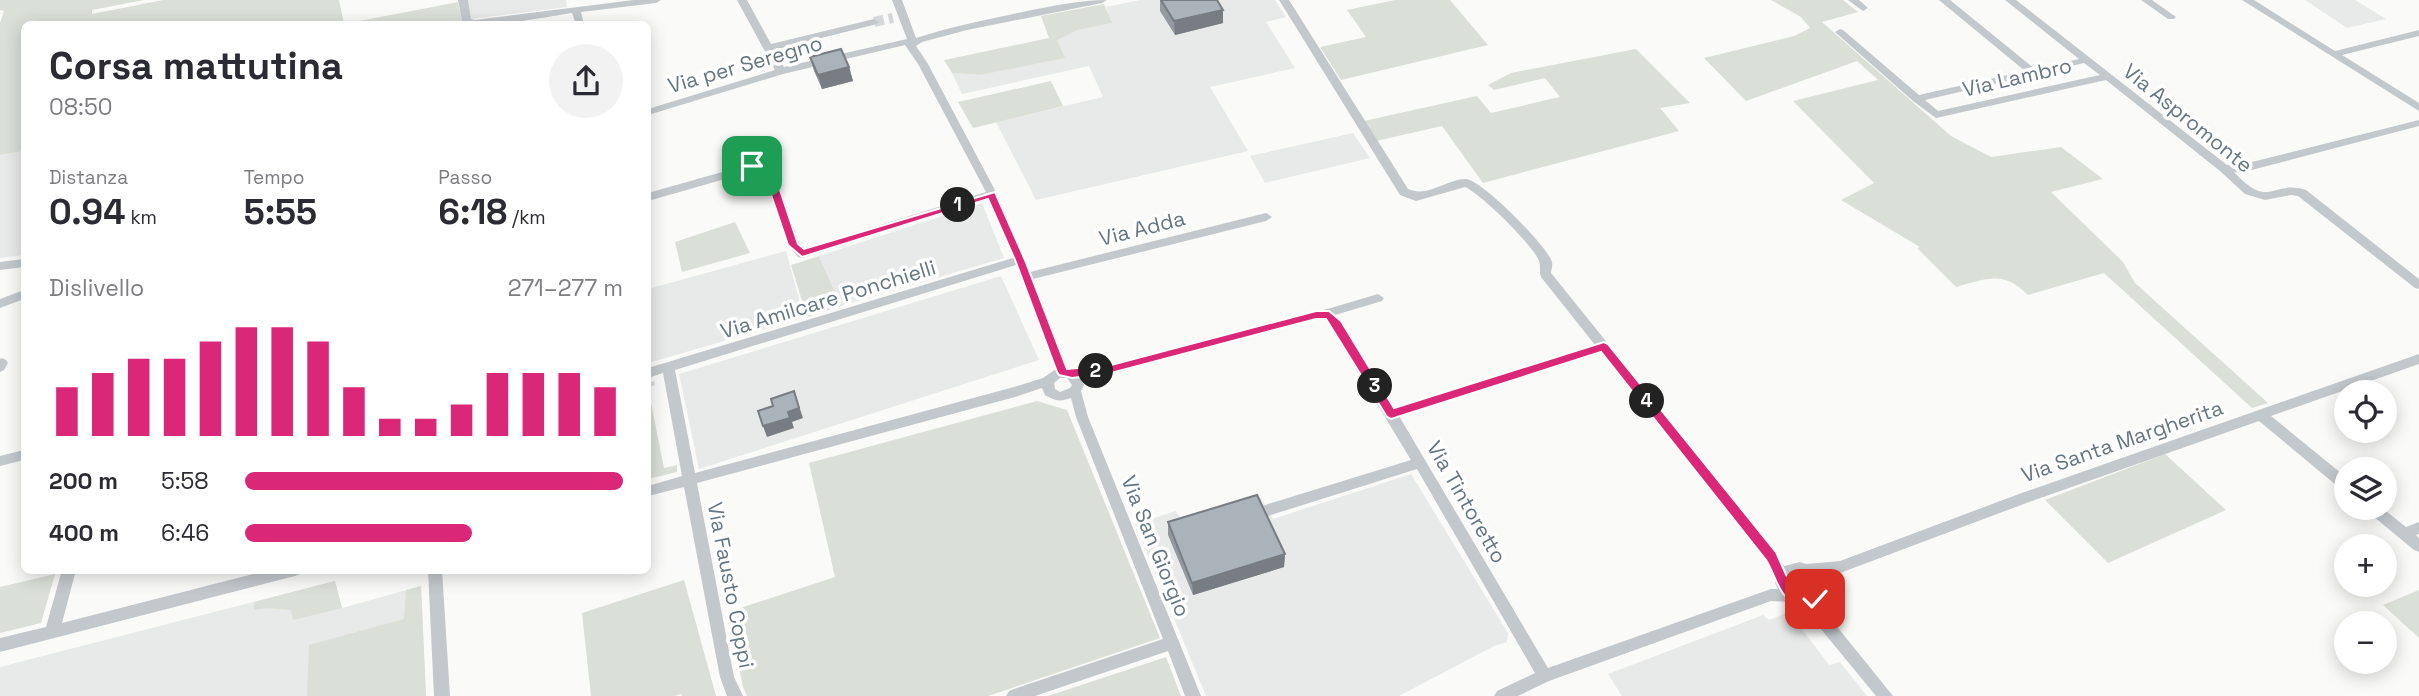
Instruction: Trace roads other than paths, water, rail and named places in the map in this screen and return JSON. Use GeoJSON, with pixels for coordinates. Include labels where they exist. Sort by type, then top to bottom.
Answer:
{"type":"FeatureCollection","features":[{"type":"Feature","properties":{"kind":"street"},"geometry":{"type":"LineString","coordinates":[[463,0],[467,21]]}},
{"type":"Feature","properties":{"kind":"street"},"geometry":{"type":"LineString","coordinates":[[491,21],[656,0]]}},
{"type":"Feature","properties":{"kind":"street"},"geometry":{"type":"LineString","coordinates":[[742,0],[782,71]]}},
{"type":"Feature","properties":{"kind":"street"},"geometry":{"type":"LineString","coordinates":[[897,0],[897,17],[916,43],[923,64],[992,194],[1057,354],[1063,383]]}},
{"type":"Feature","properties":{"kind":"street"},"geometry":{"type":"LineString","coordinates":[[916,43],[938,34],[1102,0]]}},
{"type":"Feature","properties":{"kind":"street"},"geometry":{"type":"LineString","coordinates":[[1284,0],[1404,192],[1416,197],[1465,183],[1480,190],[1539,252],[1546,262],[1545,274],[1771,556],[1795,598],[1823,618],[1885,696]]}},
{"type":"Feature","properties":{"kind":"street"},"geometry":{"type":"LineString","coordinates":[[1853,0],[1863,8]]}},
{"type":"Feature","properties":{"kind":"street"},"geometry":{"type":"LineString","coordinates":[[1944,0],[2033,72]]}},
{"type":"Feature","properties":{"kind":"street","name":"Via Aspromonte"},"geometry":{"type":"LineString","coordinates":[[2010,0],[2224,168],[2249,192],[2258,196],[2289,191],[2302,193],[2419,285]]}},
{"type":"Feature","properties":{"kind":"street"},"geometry":{"type":"LineString","coordinates":[[2146,0],[2171,17]]}},
{"type":"Feature","properties":{"kind":"street"},"geometry":{"type":"LineString","coordinates":[[2247,0],[2419,108]]}},
{"type":"Feature","properties":{"kind":"street"},"geometry":{"type":"LineString","coordinates":[[576,10],[579,21]]}},
{"type":"Feature","properties":{"kind":"street"},"geometry":{"type":"LineString","coordinates":[[769,48],[874,22]]}},
{"type":"Feature","properties":{"kind":"street"},"geometry":{"type":"LineString","coordinates":[[1840,32],[1917,99],[2086,60]]}},
{"type":"Feature","properties":{"kind":"street"},"geometry":{"type":"LineString","coordinates":[[2334,54],[2419,33]]}},
{"type":"Feature","properties":{"kind":"street","name":"Via per Seregno"},"geometry":{"type":"LineString","coordinates":[[651,110],[782,71],[894,44],[916,43]]}},
{"type":"Feature","properties":{"kind":"street","name":"Via Lambro"},"geometry":{"type":"LineString","coordinates":[[1917,99],[1936,115],[2106,77]]}},
{"type":"Feature","properties":{"kind":"street"},"geometry":{"type":"LineString","coordinates":[[2224,168],[2240,169],[2419,123]]}},
{"type":"Feature","properties":{"kind":"street"},"geometry":{"type":"LineString","coordinates":[[651,196],[761,165],[768,169],[794,245],[802,254],[992,194]]}},
{"type":"Feature","properties":{"kind":"street","name":"Via Adda"},"geometry":{"type":"LineString","coordinates":[[1026,277],[1266,216]]}},
{"type":"Feature","properties":{"kind":"street","name":"Via Amilcare Ponchielli"},"geometry":{"type":"LineString","coordinates":[[651,372],[1020,260]]}},
{"type":"Feature","properties":{"kind":"street"},"geometry":{"type":"LineString","coordinates":[[0,266],[21,263]]}},
{"type":"Feature","properties":{"kind":"street"},"geometry":{"type":"LineString","coordinates":[[0,304],[21,295]]}},
{"type":"Feature","properties":{"kind":"street"},"geometry":{"type":"LineString","coordinates":[[651,490],[1015,391],[1063,383],[1316,315],[1329,315],[1338,308],[1378,298]]}},
{"type":"Feature","properties":{"kind":"street","name":"Via Tintoretto"},"geometry":{"type":"LineString","coordinates":[[1329,315],[1391,414],[1545,677]]}},
{"type":"Feature","properties":{"kind":"street"},"geometry":{"type":"LineString","coordinates":[[1391,414],[1604,347]]}},
{"type":"Feature","properties":{"kind":"street","name":"Via Santa Margherita"},"geometry":{"type":"LineString","coordinates":[[1784,576],[1807,570],[1840,567],[2024,498],[2419,359]]}},
{"type":"Feature","properties":{"kind":"street","name":"Via Fausto Coppi"},"geometry":{"type":"LineString","coordinates":[[668,368],[727,677],[735,696]]}},
{"type":"Feature","properties":{"kind":"street","name":"Via San Giorgio"},"geometry":{"type":"LineString","coordinates":[[1063,383],[1080,411],[1193,696]]}},
{"type":"Feature","properties":{"kind":"street"},"geometry":{"type":"LineString","coordinates":[[2261,415],[2334,475]]}},
{"type":"Feature","properties":{"kind":"street"},"geometry":{"type":"LineString","coordinates":[[0,461],[21,456]]}},
{"type":"Feature","properties":{"kind":"street"},"geometry":{"type":"LineString","coordinates":[[1268,510],[1420,463]]}},
{"type":"Feature","properties":{"kind":"street"},"geometry":{"type":"LineString","coordinates":[[2388,520],[2419,546]]}},
{"type":"Feature","properties":{"kind":"street"},"geometry":{"type":"LineString","coordinates":[[2405,534],[2419,528]]}},
{"type":"Feature","properties":{"kind":"street","name":"Via Santa Margherita"},"geometry":{"type":"LineString","coordinates":[[1820,589],[1840,567]]}},
{"type":"Feature","properties":{"kind":"street"},"geometry":{"type":"LineString","coordinates":[[1807,570],[1820,589],[1823,618]]}},
{"type":"Feature","properties":{"kind":"street"},"geometry":{"type":"LineString","coordinates":[[52,632],[68,574]]}},
{"type":"Feature","properties":{"kind":"street"},"geometry":{"type":"LineString","coordinates":[[435,574],[442,696]]}},
{"type":"Feature","properties":{"kind":"street"},"geometry":{"type":"LineString","coordinates":[[0,645],[255,576]]}},
{"type":"Feature","properties":{"kind":"street"},"geometry":{"type":"LineString","coordinates":[[1771,595],[1784,576]]}},
{"type":"Feature","properties":{"kind":"street"},"geometry":{"type":"LineString","coordinates":[[1502,696],[1530,690],[1545,677],[1771,595],[1810,601],[1820,589]]}},
{"type":"Feature","properties":{"kind":"street"},"geometry":{"type":"LineString","coordinates":[[1014,696],[1172,643]]}},
{"type":"Feature","properties":{"kind":"tunnel"},"geometry":{"type":"LineString","coordinates":[[874,22],[893,18]]}}]}
